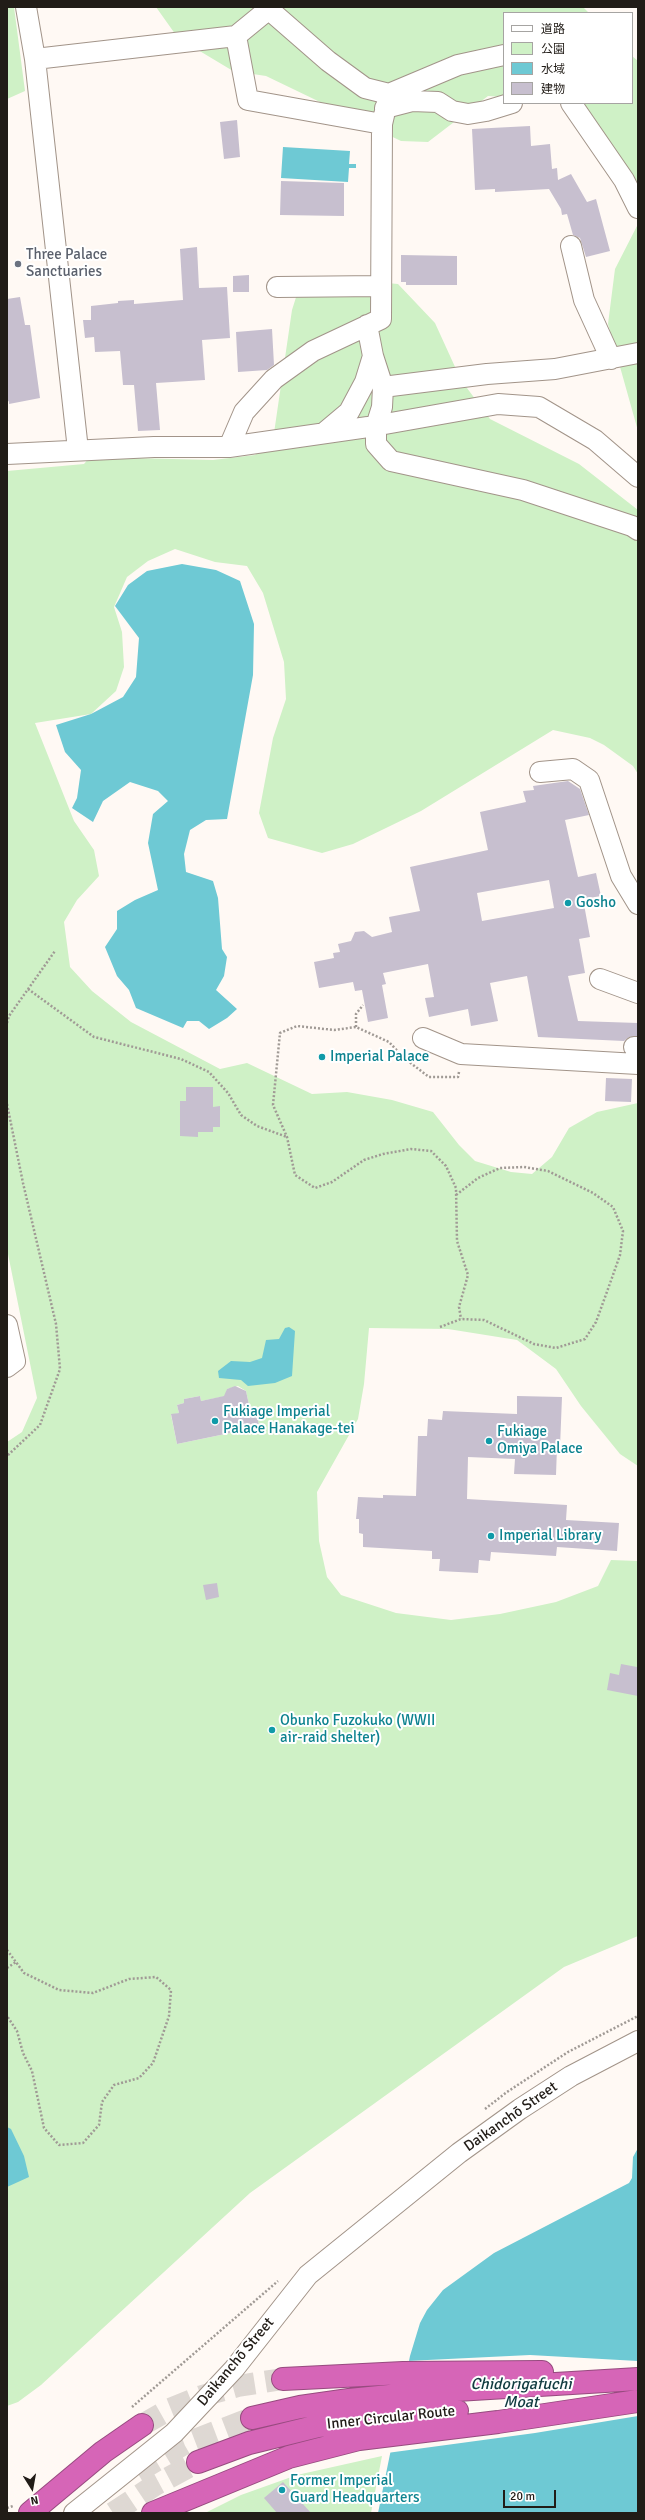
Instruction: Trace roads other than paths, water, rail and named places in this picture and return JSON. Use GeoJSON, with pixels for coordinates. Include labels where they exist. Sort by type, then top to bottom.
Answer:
{"type":"FeatureCollection","features":[{"type":"Feature","properties":{"kind":"highway"},"geometry":{"type":"LineString","coordinates":[[283,2379],[486,2371],[638,2374]]}},
{"type":"Feature","properties":{"kind":"highway","name":"Inner Circular Route"},"geometry":{"type":"LineString","coordinates":[[252,2418],[300,2407],[353,2420],[440,2392],[638,2379]]}},
{"type":"Feature","properties":{"kind":"highway","name":"Inner Circular Route"},"geometry":{"type":"LineString","coordinates":[[198,2462],[249,2443],[282,2434],[353,2420],[465,2411],[638,2401]]}},
{"type":"Feature","properties":{"kind":"highway"},"geometry":{"type":"LineString","coordinates":[[153,2513],[289,2457],[353,2420]]}},
{"type":"Feature","properties":{"kind":"highway"},"geometry":{"type":"LineString","coordinates":[[30,2513],[103,2452],[142,2425]]}},
{"type":"Feature","properties":{"kind":"street"},"geometry":{"type":"LineString","coordinates":[[26,7],[35,59],[78,450]]}},
{"type":"Feature","properties":{"kind":"street"},"geometry":{"type":"LineString","coordinates":[[35,59],[236,36],[268,8],[328,61],[365,88],[385,109],[381,318],[313,351],[274,379],[244,412],[230,447]]}},
{"type":"Feature","properties":{"kind":"street"},"geometry":{"type":"LineString","coordinates":[[236,36],[248,100],[385,109],[412,101],[438,102],[452,110],[468,114],[486,111],[509,104]]}},
{"type":"Feature","properties":{"kind":"street"},"geometry":{"type":"LineString","coordinates":[[385,109],[458,65],[503,55]]}},
{"type":"Feature","properties":{"kind":"street"},"geometry":{"type":"LineString","coordinates":[[573,104],[624,180],[638,208]]}},
{"type":"Feature","properties":{"kind":"street"},"geometry":{"type":"LineString","coordinates":[[571,246],[584,300],[611,359]]}},
{"type":"Feature","properties":{"kind":"street"},"geometry":{"type":"LineString","coordinates":[[277,287],[381,286]]}},
{"type":"Feature","properties":{"kind":"street"},"geometry":{"type":"LineString","coordinates":[[367,325],[373,356],[383,387],[382,407],[376,426],[376,444],[391,461],[523,490],[632,526],[638,530]]}},
{"type":"Feature","properties":{"kind":"street"},"geometry":{"type":"LineString","coordinates":[[383,387],[487,374],[555,369],[638,353]]}},
{"type":"Feature","properties":{"kind":"street"},"geometry":{"type":"LineString","coordinates":[[324,433],[349,412],[365,382],[373,356]]}},
{"type":"Feature","properties":{"kind":"street"},"geometry":{"type":"LineString","coordinates":[[7,454],[78,450],[230,447],[376,426],[498,404],[539,407],[595,440],[638,477]]}},
{"type":"Feature","properties":{"kind":"street"},"geometry":{"type":"LineString","coordinates":[[540,772],[573,769],[589,780],[621,876],[638,904]]}},
{"type":"Feature","properties":{"kind":"street"},"geometry":{"type":"LineString","coordinates":[[600,978],[638,993]]}},
{"type":"Feature","properties":{"kind":"street"},"geometry":{"type":"LineString","coordinates":[[423,1038],[460,1054],[637,1053]]}},
{"type":"Feature","properties":{"kind":"street"},"geometry":{"type":"LineString","coordinates":[[7,1325],[15,1361],[7,1367]]}},
{"type":"Feature","properties":{"kind":"street","name":"Daikanchō Street"},"geometry":{"type":"LineString","coordinates":[[74,2513],[174,2433],[234,2369],[308,2275],[392,2205],[520,2109],[571,2076],[638,2041]]}},
{"type":"Feature","properties":{"kind":"street","name":"Daikanchō Street"},"geometry":{"type":"LineString","coordinates":[[96,2513],[162,2458],[203,2421],[268,2348],[318,2284],[392,2205]]}},
{"type":"Feature","properties":{"kind":"water"},"geometry":{"type":"Polygon","coordinates":[[[283,147],[350,151],[349,164],[356,164],[356,168],[349,168],[348,182],[281,178],[283,147]]]}},
{"type":"Feature","properties":{"kind":"water"},"geometry":{"type":"Polygon","coordinates":[[[182,564],[216,570],[240,581],[254,624],[253,675],[227,819],[206,820],[190,830],[184,854],[186,872],[213,881],[218,898],[222,949],[227,957],[224,976],[216,990],[237,1009],[227,1018],[209,1029],[199,1021],[187,1021],[183,1028],[136,1008],[129,990],[117,976],[105,947],[117,929],[117,911],[135,900],[158,890],[148,843],[153,814],[168,801],[158,791],[130,782],[103,801],[93,822],[72,808],[77,798],[81,770],[65,752],[56,725],[91,714],[123,697],[136,677],[139,638],[115,606],[128,585],[147,571],[182,564]]]}},
{"type":"Feature","properties":{"kind":"water"},"geometry":{"type":"Polygon","coordinates":[[[289,1327],[295,1331],[292,1376],[275,1383],[248,1386],[241,1380],[219,1378],[218,1371],[231,1361],[250,1362],[262,1358],[266,1340],[279,1339],[285,1328],[289,1327]]]}},
{"type":"Feature","properties":{"kind":"water"},"geometry":{"type":"Polygon","coordinates":[[[7,2127],[11,2129],[24,2156],[29,2177],[7,2187],[7,2127]]]}},
{"type":"Feature","properties":{"kind":"water","name":"Chidorigafuchi Moat"},"geometry":{"type":"Polygon","coordinates":[[[638,2148],[638,2513],[378,2513],[410,2356],[420,2323],[427,2310],[443,2290],[494,2253],[629,2183],[632,2178],[633,2157],[638,2148]]]}},
{"type":"Feature","properties":{"kind":"tunnel"},"geometry":{"type":"LineString","coordinates":[[142,2425],[170,2409],[202,2396],[238,2386],[283,2379]]}},
{"type":"Feature","properties":{"kind":"tunnel"},"geometry":{"type":"LineString","coordinates":[[137,2472],[184,2444],[252,2418]]}},
{"type":"Feature","properties":{"kind":"tunnel"},"geometry":{"type":"LineString","coordinates":[[113,2513],[155,2485],[198,2462]]}},
{"type":"Feature","properties":{"kind":"place","name":"Three Palace Sanctuaries"},"geometry":{"type":"Point","coordinates":[18,264]}},
{"type":"Feature","properties":{"kind":"place","name":"Gosho"},"geometry":{"type":"Point","coordinates":[568,903]}},
{"type":"Feature","properties":{"kind":"place","name":"Imperial Palace"},"geometry":{"type":"Point","coordinates":[322,1057]}},
{"type":"Feature","properties":{"kind":"place","name":"Fukiage Imperial Palace Hanakage-tei"},"geometry":{"type":"Point","coordinates":[215,1421]}},
{"type":"Feature","properties":{"kind":"place","name":"Fukiage Omiya Palace"},"geometry":{"type":"Point","coordinates":[489,1441]}},
{"type":"Feature","properties":{"kind":"place","name":"Imperial Library"},"geometry":{"type":"Point","coordinates":[491,1536]}},
{"type":"Feature","properties":{"kind":"place","name":"Obunko Fuzokuko (WWII air-raid shelter)"},"geometry":{"type":"Point","coordinates":[272,1730]}},
{"type":"Feature","properties":{"kind":"place","name":"Former Imperial Guard Headquarters"},"geometry":{"type":"Point","coordinates":[282,2490]}}]}
